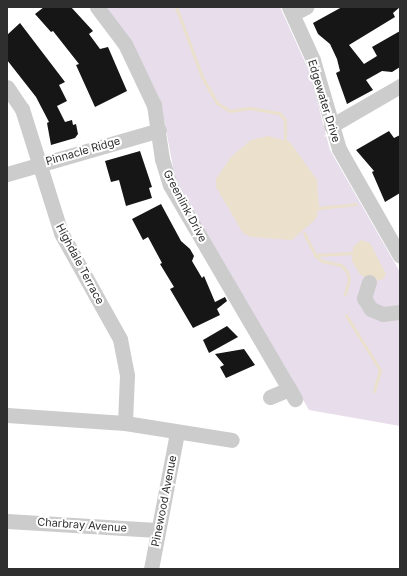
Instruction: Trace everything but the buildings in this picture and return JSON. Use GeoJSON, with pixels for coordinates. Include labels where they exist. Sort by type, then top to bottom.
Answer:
{"type":"FeatureCollection","features":[{"type":"Feature","properties":{"kind":"street","name":"Greenlink Drive"},"geometry":{"type":"LineString","coordinates":[[97,7],[129,51],[154,105],[159,130],[162,159],[170,185],[292,394],[270,397]]}},
{"type":"Feature","properties":{"kind":"street","name":"Edgewater Drive"},"geometry":{"type":"LineString","coordinates":[[296,9],[313,60],[331,126],[349,169],[400,256]]}},
{"type":"Feature","properties":{"kind":"street"},"geometry":{"type":"LineString","coordinates":[[331,126],[400,86]]}},
{"type":"Feature","properties":{"kind":"street","name":"Highdale Terrace"},"geometry":{"type":"LineString","coordinates":[[7,87],[22,109],[61,233],[120,339],[126,374],[125,424]]}},
{"type":"Feature","properties":{"kind":"street","name":"Pinnacle Ridge"},"geometry":{"type":"LineString","coordinates":[[7,174],[159,130]]}},
{"type":"Feature","properties":{"kind":"street"},"geometry":{"type":"LineString","coordinates":[[369,282],[360,301],[378,313],[400,312]]}},
{"type":"Feature","properties":{"kind":"street"},"geometry":{"type":"LineString","coordinates":[[7,415],[125,424],[177,433],[232,440]]}},
{"type":"Feature","properties":{"kind":"street","name":"Pinewood Avenue"},"geometry":{"type":"LineString","coordinates":[[151,569],[157,530],[177,433]]}},
{"type":"Feature","properties":{"kind":"street","name":"Charbray Avenue"},"geometry":{"type":"LineString","coordinates":[[7,521],[157,530]]}},
{"type":"Feature","properties":{"kind":"shaded area"},"geometry":{"type":"Polygon","coordinates":[[[105,7],[280,7],[310,73],[330,150],[400,272],[400,426],[309,410],[175,178],[162,108],[131,41],[105,7]]]}},
{"type":"Feature","properties":{"kind":"shaded area"},"geometry":{"type":"Polygon","coordinates":[[[268,136],[290,142],[317,180],[319,208],[316,219],[292,240],[251,237],[243,233],[216,187],[216,179],[231,157],[251,140],[268,136]]]}},
{"type":"Feature","properties":{"kind":"shaded area"},"geometry":{"type":"Polygon","coordinates":[[[361,240],[370,243],[386,274],[383,279],[371,282],[359,273],[352,261],[353,247],[361,240]]]}},
{"type":"Feature","properties":{"kind":"waterway"},"geometry":{"type":"LineString","coordinates":[[176,7],[202,77],[217,103],[230,111],[250,108],[279,113],[285,120],[285,140]]}},
{"type":"Feature","properties":{"kind":"waterway"},"geometry":{"type":"LineString","coordinates":[[319,208],[356,204]]}},
{"type":"Feature","properties":{"kind":"waterway"},"geometry":{"type":"LineString","coordinates":[[304,233],[315,255],[322,261],[341,265],[347,272],[349,279],[345,294]]}},
{"type":"Feature","properties":{"kind":"waterway"},"geometry":{"type":"LineString","coordinates":[[315,255],[353,253]]}},
{"type":"Feature","properties":{"kind":"waterway"},"geometry":{"type":"LineString","coordinates":[[346,315],[380,370],[374,391]]}}]}
